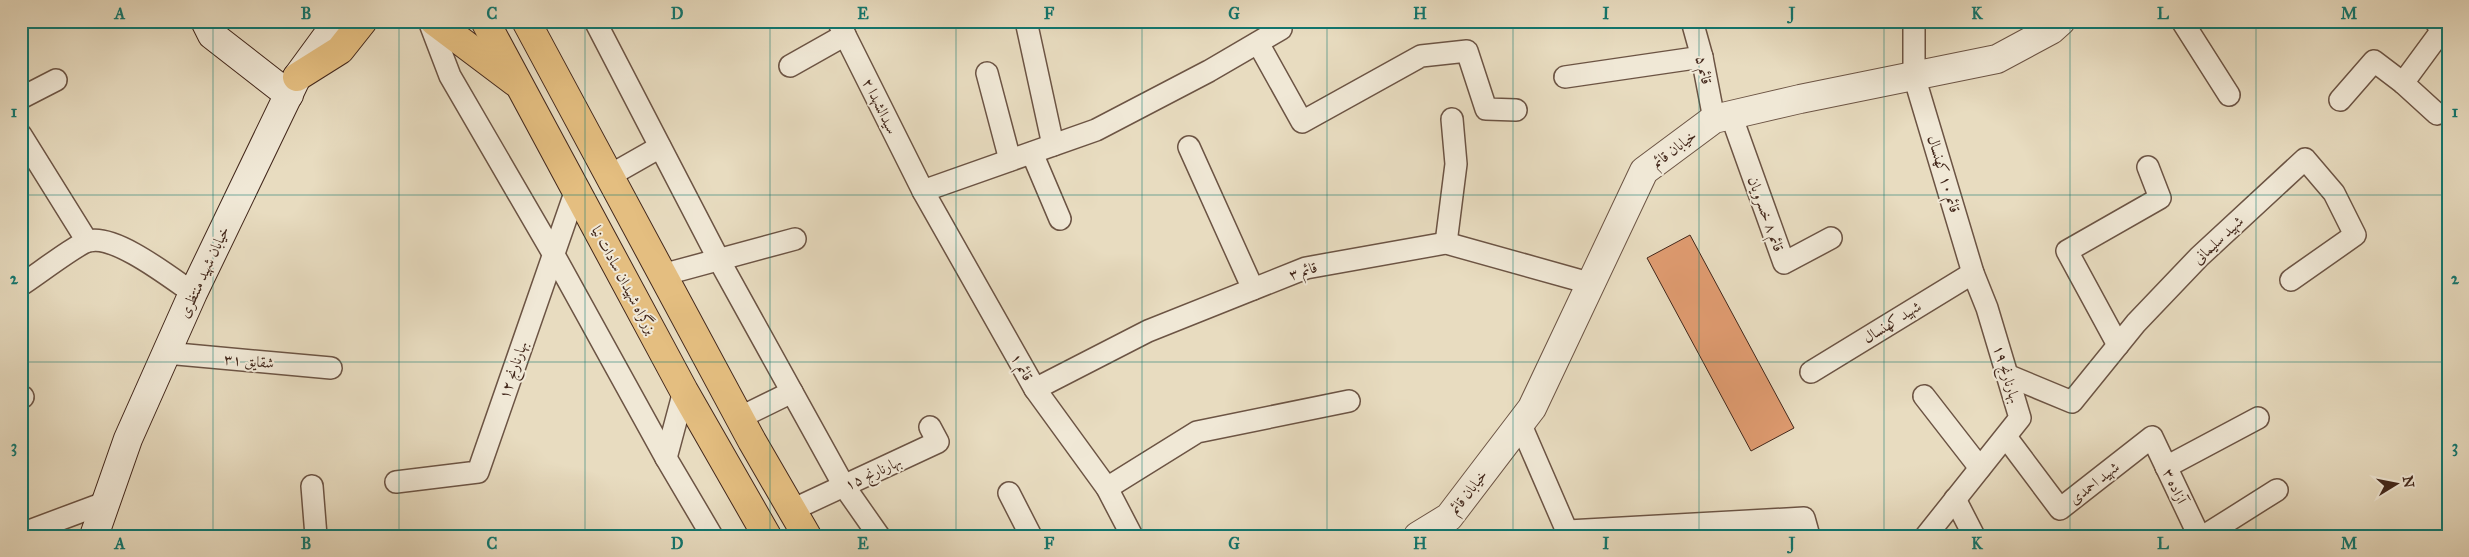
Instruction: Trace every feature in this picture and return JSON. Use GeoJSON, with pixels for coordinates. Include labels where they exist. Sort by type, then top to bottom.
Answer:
{"type":"FeatureCollection","features":[{"type":"Feature","properties":{"kind":"highway"},"geometry":{"type":"LineString","coordinates":[[293,86],[340,50],[363,21]]}},
{"type":"Feature","properties":{"kind":"highway"},"geometry":{"type":"LineString","coordinates":[[434,21],[520,85]]}},
{"type":"Feature","properties":{"kind":"highway","name":"بزرگراه شهیدان سادات نیا"},"geometry":{"type":"LineString","coordinates":[[485,21],[684,391],[767,536]]}},
{"type":"Feature","properties":{"kind":"highway"},"geometry":{"type":"LineString","coordinates":[[526,21],[739,418],[807,536]]}},
{"type":"Feature","properties":{"kind":"street","name":"خیابان شهید منتظری"},"geometry":{"type":"LineString","coordinates":[[94,536],[128,439],[193,293],[293,86],[338,21]]}},
{"type":"Feature","properties":{"kind":"street"},"geometry":{"type":"LineString","coordinates":[[428,21],[450,76],[554,255],[666,458],[712,536]]}},
{"type":"Feature","properties":{"kind":"street"},"geometry":{"type":"LineString","coordinates":[[595,21],[719,260],[844,486],[879,536]]}},
{"type":"Feature","properties":{"kind":"street"},"geometry":{"type":"LineString","coordinates":[[1026,21],[1053,145]]}},
{"type":"Feature","properties":{"kind":"street"},"geometry":{"type":"LineString","coordinates":[[923,191],[1096,130],[1281,30],[1278,21]]}},
{"type":"Feature","properties":{"kind":"street","name":"قائم ۵"},"geometry":{"type":"LineString","coordinates":[[1692,21],[1722,117]]}},
{"type":"Feature","properties":{"kind":"street","name":"قائم ۱۰ کهنسال"},"geometry":{"type":"LineString","coordinates":[[1914,21],[1914,76],[1973,272]]}},
{"type":"Feature","properties":{"kind":"street","name":"خیابان قائم"},"geometry":{"type":"LineString","coordinates":[[1418,536],[1449,517],[1532,408],[1589,283],[1644,171],[1722,117],[1996,59],[2051,30],[2061,21]]}},
{"type":"Feature","properties":{"kind":"street"},"geometry":{"type":"LineString","coordinates":[[2182,21],[2229,95]]}},
{"type":"Feature","properties":{"kind":"street"},"geometry":{"type":"LineString","coordinates":[[2403,83],[2442,30],[2435,21]]}},
{"type":"Feature","properties":{"kind":"street"},"geometry":{"type":"LineString","coordinates":[[209,28],[293,86]]}},
{"type":"Feature","properties":{"kind":"street"},"geometry":{"type":"LineString","coordinates":[[790,66],[842,28]]}},
{"type":"Feature","properties":{"kind":"street","name":"سیدالشهدا ۲"},"geometry":{"type":"LineString","coordinates":[[842,28],[923,191]]}},
{"type":"Feature","properties":{"kind":"street"},"geometry":{"type":"LineString","coordinates":[[1258,43],[1302,122],[1421,56],[1467,51],[1486,109],[1516,110]]}},
{"type":"Feature","properties":{"kind":"street"},"geometry":{"type":"LineString","coordinates":[[1565,77],[1702,57]]}},
{"type":"Feature","properties":{"kind":"street"},"geometry":{"type":"LineString","coordinates":[[2340,100],[2374,62],[2403,83],[2437,114]]}},
{"type":"Feature","properties":{"kind":"street"},"geometry":{"type":"LineString","coordinates":[[987,73],[1010,160]]}},
{"type":"Feature","properties":{"kind":"street"},"geometry":{"type":"LineString","coordinates":[[21,98],[56,80]]}},
{"type":"Feature","properties":{"kind":"street","name":"قائم ۸ خسرویان"},"geometry":{"type":"LineString","coordinates":[[1722,117],[1784,263],[1831,238]]}},
{"type":"Feature","properties":{"kind":"street"},"geometry":{"type":"LineString","coordinates":[[1446,243],[1456,164],[1452,119]]}},
{"type":"Feature","properties":{"kind":"street"},"geometry":{"type":"LineString","coordinates":[[23,141],[88,241]]}},
{"type":"Feature","properties":{"kind":"street"},"geometry":{"type":"LineString","coordinates":[[609,176],[660,147]]}},
{"type":"Feature","properties":{"kind":"street"},"geometry":{"type":"LineString","coordinates":[[1189,147],[1253,289]]}},
{"type":"Feature","properties":{"kind":"street"},"geometry":{"type":"LineString","coordinates":[[1032,153],[1060,219]]}},
{"type":"Feature","properties":{"kind":"street","name":"شهید سلیمانی"},"geometry":{"type":"LineString","coordinates":[[2007,375],[2072,402],[2136,323],[2199,257],[2305,159],[2334,193],[2355,235],[2291,280]]}},
{"type":"Feature","properties":{"kind":"street"},"geometry":{"type":"LineString","coordinates":[[2118,345],[2067,251],[2160,198],[2148,167]]}},
{"type":"Feature","properties":{"kind":"street","name":"بهارنارنج ۱۲"},"geometry":{"type":"LineString","coordinates":[[396,482],[478,472],[576,190]]}},
{"type":"Feature","properties":{"kind":"street","name":"قائم ۱"},"geometry":{"type":"LineString","coordinates":[[923,191],[1035,389],[1107,488],[1132,536]]}},
{"type":"Feature","properties":{"kind":"street"},"geometry":{"type":"LineString","coordinates":[[662,275],[795,239]]}},
{"type":"Feature","properties":{"kind":"street"},"geometry":{"type":"LineString","coordinates":[[21,285],[88,241],[102,240],[144,259],[193,293]]}},
{"type":"Feature","properties":{"kind":"street","name":"قائم ۳"},"geometry":{"type":"LineString","coordinates":[[1035,389],[1148,331],[1306,268],[1446,243],[1589,283]]}},
{"type":"Feature","properties":{"kind":"street","name":"شهید کهنسال"},"geometry":{"type":"LineString","coordinates":[[1811,372],[1973,272]]}},
{"type":"Feature","properties":{"kind":"street","name":"بهارنارنج ۱۹"},"geometry":{"type":"LineString","coordinates":[[1926,536],[2020,418],[1973,272]]}},
{"type":"Feature","properties":{"kind":"street","name":"شقایق ۳۱"},"geometry":{"type":"LineString","coordinates":[[166,353],[331,368]]}},
{"type":"Feature","properties":{"kind":"street"},"geometry":{"type":"LineString","coordinates":[[666,458],[684,391]]}},
{"type":"Feature","properties":{"kind":"street"},"geometry":{"type":"LineString","coordinates":[[739,418],[792,392]]}},
{"type":"Feature","properties":{"kind":"street"},"geometry":{"type":"LineString","coordinates":[[1924,396],[1980,468]]}},
{"type":"Feature","properties":{"kind":"street"},"geometry":{"type":"LineString","coordinates":[[1107,488],[1198,432],[1349,401]]}},
{"type":"Feature","properties":{"kind":"street"},"geometry":{"type":"LineString","coordinates":[[2166,467],[2258,418]]}},
{"type":"Feature","properties":{"kind":"street"},"geometry":{"type":"LineString","coordinates":[[1520,423],[1568,534],[1804,518],[1809,536]]}},
{"type":"Feature","properties":{"kind":"street","name":"بهارنارنج ۱۵"},"geometry":{"type":"LineString","coordinates":[[792,510],[938,442],[930,427]]}},
{"type":"Feature","properties":{"kind":"street","name":"شهید احمدی"},"geometry":{"type":"LineString","coordinates":[[2006,437],[2060,509],[2152,437]]}},
{"type":"Feature","properties":{"kind":"street","name":"آزاده ۳"},"geometry":{"type":"LineString","coordinates":[[2152,437],[2199,536]]}},
{"type":"Feature","properties":{"kind":"street"},"geometry":{"type":"LineString","coordinates":[[312,486],[316,536]]}},
{"type":"Feature","properties":{"kind":"street"},"geometry":{"type":"LineString","coordinates":[[2204,536],[2277,490]]}},
{"type":"Feature","properties":{"kind":"street"},"geometry":{"type":"LineString","coordinates":[[1009,493],[1031,536]]}},
{"type":"Feature","properties":{"kind":"street"},"geometry":{"type":"LineString","coordinates":[[1955,499],[1974,536]]}},
{"type":"Feature","properties":{"kind":"street"},"geometry":{"type":"LineString","coordinates":[[21,534],[104,503]]}},
{"type":"Feature","properties":{"kind":"building"},"geometry":{"type":"Polygon","coordinates":[[[1690,235],[1794,428],[1751,451],[1647,258],[1690,235]]]}}]}
